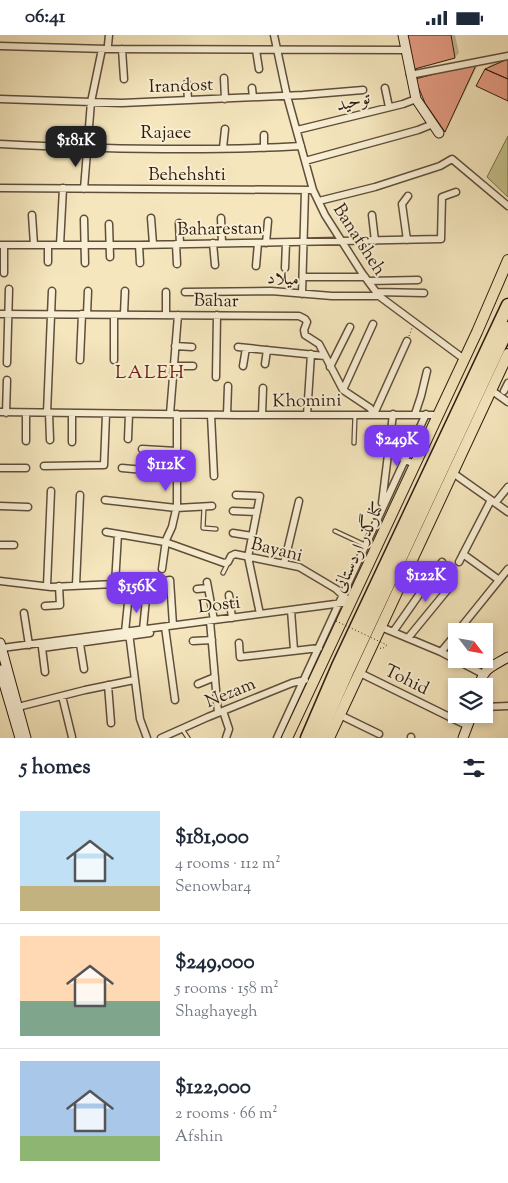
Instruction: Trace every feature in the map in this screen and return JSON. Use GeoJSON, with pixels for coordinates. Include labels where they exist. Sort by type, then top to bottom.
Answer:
{"type":"FeatureCollection","features":[{"type":"Feature","properties":{"kind":"highway"},"geometry":{"type":"LineString","coordinates":[[307,738],[338,666],[508,305]]}},
{"type":"Feature","properties":{"kind":"highway"},"geometry":{"type":"LineString","coordinates":[[488,385],[508,328]]}},
{"type":"Feature","properties":{"kind":"highway"},"geometry":{"type":"LineString","coordinates":[[318,738],[368,628],[488,385],[508,334]]}},
{"type":"Feature","properties":{"kind":"main road","name":"کنارگذر اردستانی"},"geometry":{"type":"LineString","coordinates":[[286,738],[308,681],[329,647],[346,598],[411,462],[438,415],[508,259]]}},
{"type":"Feature","properties":{"kind":"main road"},"geometry":{"type":"LineString","coordinates":[[329,738],[453,473],[488,385],[508,355]]}},
{"type":"Feature","properties":{"kind":"main road"},"geometry":{"type":"LineString","coordinates":[[340,715],[340,704],[368,628]]}},
{"type":"Feature","properties":{"kind":"street"},"geometry":{"type":"LineString","coordinates":[[84,189],[91,102],[109,35]]}},
{"type":"Feature","properties":{"kind":"street","name":"Banafsheh"},"geometry":{"type":"LineString","coordinates":[[274,35],[287,96],[313,190],[325,215],[378,294],[464,359]]}},
{"type":"Feature","properties":{"kind":"street"},"geometry":{"type":"LineString","coordinates":[[403,35],[416,99],[439,133]]}},
{"type":"Feature","properties":{"kind":"street"},"geometry":{"type":"LineString","coordinates":[[0,46],[256,50],[405,49]]}},
{"type":"Feature","properties":{"kind":"street"},"geometry":{"type":"LineString","coordinates":[[122,49],[124,79]]}},
{"type":"Feature","properties":{"kind":"street"},"geometry":{"type":"LineString","coordinates":[[256,50],[259,69]]}},
{"type":"Feature","properties":{"kind":"street"},"geometry":{"type":"LineString","coordinates":[[410,75],[508,56]]}},
{"type":"Feature","properties":{"kind":"street"},"geometry":{"type":"LineString","coordinates":[[224,78],[225,99]]}},
{"type":"Feature","properties":{"kind":"street"},"geometry":{"type":"LineString","coordinates":[[188,83],[188,100]]}},
{"type":"Feature","properties":{"kind":"street"},"geometry":{"type":"LineString","coordinates":[[252,88],[253,97]]}},
{"type":"Feature","properties":{"kind":"street"},"geometry":{"type":"LineString","coordinates":[[385,89],[389,107]]}},
{"type":"Feature","properties":{"kind":"street","name":"Irandost"},"geometry":{"type":"LineString","coordinates":[[0,99],[122,103],[287,96],[363,90]]}},
{"type":"Feature","properties":{"kind":"street","name":"توحید"},"geometry":{"type":"LineString","coordinates":[[297,130],[416,99]]}},
{"type":"Feature","properties":{"kind":"street"},"geometry":{"type":"LineString","coordinates":[[305,161],[418,130],[433,123]]}},
{"type":"Feature","properties":{"kind":"street"},"geometry":{"type":"LineString","coordinates":[[223,148],[224,129]]}},
{"type":"Feature","properties":{"kind":"street"},"geometry":{"type":"LineString","coordinates":[[264,135],[264,148]]}},
{"type":"Feature","properties":{"kind":"street","name":"Rajaee"},"geometry":{"type":"LineString","coordinates":[[0,143],[88,148],[264,148],[301,146]]}},
{"type":"Feature","properties":{"kind":"street"},"geometry":{"type":"LineString","coordinates":[[318,201],[375,187],[440,166],[452,159],[508,206]]}},
{"type":"Feature","properties":{"kind":"street","name":"Behehshti"},"geometry":{"type":"LineString","coordinates":[[0,187],[313,190]]}},
{"type":"Feature","properties":{"kind":"street"},"geometry":{"type":"LineString","coordinates":[[60,245],[63,188]]}},
{"type":"Feature","properties":{"kind":"street"},"geometry":{"type":"LineString","coordinates":[[302,294],[305,190]]}},
{"type":"Feature","properties":{"kind":"street","name":"Baharestan"},"geometry":{"type":"LineString","coordinates":[[2,245],[286,243],[441,239],[442,197],[456,192]]}},
{"type":"Feature","properties":{"kind":"street"},"geometry":{"type":"LineString","coordinates":[[407,240],[402,204],[408,196]]}},
{"type":"Feature","properties":{"kind":"street"},"geometry":{"type":"LineString","coordinates":[[32,215],[34,245]]}},
{"type":"Feature","properties":{"kind":"street"},"geometry":{"type":"LineString","coordinates":[[372,215],[375,241]]}},
{"type":"Feature","properties":{"kind":"street"},"geometry":{"type":"LineString","coordinates":[[151,218],[153,244]]}},
{"type":"Feature","properties":{"kind":"street"},"geometry":{"type":"LineString","coordinates":[[220,218],[222,243]]}},
{"type":"Feature","properties":{"kind":"street"},"geometry":{"type":"LineString","coordinates":[[84,219],[85,263]]}},
{"type":"Feature","properties":{"kind":"street"},"geometry":{"type":"LineString","coordinates":[[266,243],[268,221]]}},
{"type":"Feature","properties":{"kind":"street"},"geometry":{"type":"LineString","coordinates":[[176,264],[179,223]]}},
{"type":"Feature","properties":{"kind":"street"},"geometry":{"type":"LineString","coordinates":[[109,224],[110,257]]}},
{"type":"Feature","properties":{"kind":"street"},"geometry":{"type":"LineString","coordinates":[[213,243],[215,265]]}},
{"type":"Feature","properties":{"kind":"street"},"geometry":{"type":"LineString","coordinates":[[256,266],[258,243]]}},
{"type":"Feature","properties":{"kind":"street"},"geometry":{"type":"LineString","coordinates":[[285,268],[286,243]]}},
{"type":"Feature","properties":{"kind":"street"},"geometry":{"type":"LineString","coordinates":[[2,245],[4,273]]}},
{"type":"Feature","properties":{"kind":"street"},"geometry":{"type":"LineString","coordinates":[[48,245],[48,262]]}},
{"type":"Feature","properties":{"kind":"street"},"geometry":{"type":"LineString","coordinates":[[139,245],[140,263]]}},
{"type":"Feature","properties":{"kind":"street"},"geometry":{"type":"LineString","coordinates":[[303,277],[418,280]]}},
{"type":"Feature","properties":{"kind":"street"},"geometry":{"type":"LineString","coordinates":[[7,363],[9,289]]}},
{"type":"Feature","properties":{"kind":"street"},"geometry":{"type":"LineString","coordinates":[[50,440],[48,413],[52,291]]}},
{"type":"Feature","properties":{"kind":"street"},"geometry":{"type":"LineString","coordinates":[[80,360],[88,291]]}},
{"type":"Feature","properties":{"kind":"street"},"geometry":{"type":"LineString","coordinates":[[124,315],[125,291]]}},
{"type":"Feature","properties":{"kind":"street","name":"میلاد"},"geometry":{"type":"LineString","coordinates":[[185,292],[271,291],[302,294],[424,293]]}},
{"type":"Feature","properties":{"kind":"street"},"geometry":{"type":"LineString","coordinates":[[166,292],[166,315]]}},
{"type":"Feature","properties":{"kind":"street","name":"Bahar"},"geometry":{"type":"LineString","coordinates":[[0,314],[299,316],[306,321],[305,335],[319,344],[343,389],[370,408],[374,414]]}},
{"type":"Feature","properties":{"kind":"street"},"geometry":{"type":"LineString","coordinates":[[114,315],[114,359]]}},
{"type":"Feature","properties":{"kind":"street"},"geometry":{"type":"LineString","coordinates":[[162,569],[166,542],[172,527],[176,508],[177,451],[173,414],[178,315]]}},
{"type":"Feature","properties":{"kind":"street"},"geometry":{"type":"LineString","coordinates":[[216,377],[217,315]]}},
{"type":"Feature","properties":{"kind":"street"},"geometry":{"type":"LineString","coordinates":[[343,389],[373,324]]}},
{"type":"Feature","properties":{"kind":"street"},"geometry":{"type":"LineString","coordinates":[[330,367],[350,327]]}},
{"type":"Feature","properties":{"kind":"street"},"geometry":{"type":"LineString","coordinates":[[374,414],[407,341]]}},
{"type":"Feature","properties":{"kind":"street"},"geometry":{"type":"LineString","coordinates":[[175,346],[192,347]]}},
{"type":"Feature","properties":{"kind":"street"},"geometry":{"type":"LineString","coordinates":[[238,347],[325,355]]}},
{"type":"Feature","properties":{"kind":"street"},"geometry":{"type":"LineString","coordinates":[[243,366],[246,348]]}},
{"type":"Feature","properties":{"kind":"street"},"geometry":{"type":"LineString","coordinates":[[265,365],[267,350]]}},
{"type":"Feature","properties":{"kind":"street"},"geometry":{"type":"LineString","coordinates":[[307,415],[311,354]]}},
{"type":"Feature","properties":{"kind":"street"},"geometry":{"type":"LineString","coordinates":[[174,366],[193,366]]}},
{"type":"Feature","properties":{"kind":"street"},"geometry":{"type":"LineString","coordinates":[[414,414],[427,371]]}},
{"type":"Feature","properties":{"kind":"street"},"geometry":{"type":"LineString","coordinates":[[3,413],[7,380]]}},
{"type":"Feature","properties":{"kind":"street"},"geometry":{"type":"LineString","coordinates":[[504,391],[508,383]]}},
{"type":"Feature","properties":{"kind":"street"},"geometry":{"type":"LineString","coordinates":[[488,385],[508,402]]}},
{"type":"Feature","properties":{"kind":"street"},"geometry":{"type":"LineString","coordinates":[[227,415],[228,386]]}},
{"type":"Feature","properties":{"kind":"street"},"geometry":{"type":"LineString","coordinates":[[262,415],[263,388]]}},
{"type":"Feature","properties":{"kind":"street","name":"Khomini"},"geometry":{"type":"LineString","coordinates":[[3,413],[438,415]]}},
{"type":"Feature","properties":{"kind":"street"},"geometry":{"type":"LineString","coordinates":[[26,413],[26,441]]}},
{"type":"Feature","properties":{"kind":"street"},"geometry":{"type":"LineString","coordinates":[[72,413],[72,442]]}},
{"type":"Feature","properties":{"kind":"street"},"geometry":{"type":"LineString","coordinates":[[44,466],[104,465],[106,414]]}},
{"type":"Feature","properties":{"kind":"street"},"geometry":{"type":"LineString","coordinates":[[128,439],[129,414]]}},
{"type":"Feature","properties":{"kind":"street"},"geometry":{"type":"LineString","coordinates":[[371,546],[382,509],[393,414]]}},
{"type":"Feature","properties":{"kind":"street"},"geometry":{"type":"LineString","coordinates":[[382,509],[411,462],[426,414]]}},
{"type":"Feature","properties":{"kind":"street"},"geometry":{"type":"LineString","coordinates":[[211,415],[214,476]]}},
{"type":"Feature","properties":{"kind":"street"},"geometry":{"type":"LineString","coordinates":[[142,449],[177,451]]}},
{"type":"Feature","properties":{"kind":"street"},"geometry":{"type":"LineString","coordinates":[[389,451],[411,462]]}},
{"type":"Feature","properties":{"kind":"street"},"geometry":{"type":"LineString","coordinates":[[0,468],[26,469]]}},
{"type":"Feature","properties":{"kind":"street"},"geometry":{"type":"LineString","coordinates":[[122,468],[177,473]]}},
{"type":"Feature","properties":{"kind":"street"},"geometry":{"type":"LineString","coordinates":[[453,473],[508,512]]}},
{"type":"Feature","properties":{"kind":"street"},"geometry":{"type":"LineString","coordinates":[[459,562],[493,501],[508,487]]}},
{"type":"Feature","properties":{"kind":"street"},"geometry":{"type":"LineString","coordinates":[[47,586],[50,491]]}},
{"type":"Feature","properties":{"kind":"street"},"geometry":{"type":"LineString","coordinates":[[76,585],[80,495]]}},
{"type":"Feature","properties":{"kind":"street"},"geometry":{"type":"LineString","coordinates":[[236,495],[260,497],[248,557],[260,614]]}},
{"type":"Feature","properties":{"kind":"street"},"geometry":{"type":"LineString","coordinates":[[105,500],[176,508],[212,506]]}},
{"type":"Feature","properties":{"kind":"street"},"geometry":{"type":"LineString","coordinates":[[284,564],[299,501]]}},
{"type":"Feature","properties":{"kind":"street"},"geometry":{"type":"LineString","coordinates":[[0,506],[28,507]]}},
{"type":"Feature","properties":{"kind":"street"},"geometry":{"type":"LineString","coordinates":[[233,511],[257,512]]}},
{"type":"Feature","properties":{"kind":"street","name":"Bayani"},"geometry":{"type":"LineString","coordinates":[[106,532],[166,542],[224,563],[228,563],[231,556],[235,555],[298,567],[336,589],[346,598]]}},
{"type":"Feature","properties":{"kind":"street"},"geometry":{"type":"LineString","coordinates":[[0,581],[47,586],[115,584],[118,533]]}},
{"type":"Feature","properties":{"kind":"street"},"geometry":{"type":"LineString","coordinates":[[233,533],[252,536]]}},
{"type":"Feature","properties":{"kind":"street"},"geometry":{"type":"LineString","coordinates":[[0,545],[14,545]]}},
{"type":"Feature","properties":{"kind":"street"},"geometry":{"type":"LineString","coordinates":[[463,554],[499,580]]}},
{"type":"Feature","properties":{"kind":"street"},"geometry":{"type":"LineString","coordinates":[[393,631],[442,562]]}},
{"type":"Feature","properties":{"kind":"street"},"geometry":{"type":"LineString","coordinates":[[464,623],[508,569]]}},
{"type":"Feature","properties":{"kind":"street"},"geometry":{"type":"LineString","coordinates":[[160,582],[170,580],[173,625]]}},
{"type":"Feature","properties":{"kind":"street"},"geometry":{"type":"LineString","coordinates":[[197,589],[208,585],[215,677],[221,712],[230,729],[226,738]]}},
{"type":"Feature","properties":{"kind":"street"},"geometry":{"type":"LineString","coordinates":[[46,606],[60,605],[59,586]]}},
{"type":"Feature","properties":{"kind":"street"},"geometry":{"type":"LineString","coordinates":[[408,638],[449,587]]}},
{"type":"Feature","properties":{"kind":"street"},"geometry":{"type":"LineString","coordinates":[[143,630],[147,588]]}},
{"type":"Feature","properties":{"kind":"street"},"geometry":{"type":"LineString","coordinates":[[129,593],[128,633],[140,719],[147,738]]}},
{"type":"Feature","properties":{"kind":"street"},"geometry":{"type":"LineString","coordinates":[[229,595],[232,618]]}},
{"type":"Feature","properties":{"kind":"street"},"geometry":{"type":"LineString","coordinates":[[277,738],[308,681],[318,648],[338,604],[346,598]]}},
{"type":"Feature","properties":{"kind":"street","name":"Dosti"},"geometry":{"type":"LineString","coordinates":[[1,645],[29,645],[143,630],[165,629],[173,625],[338,604],[346,598]]}},
{"type":"Feature","properties":{"kind":"street"},"geometry":{"type":"LineString","coordinates":[[291,610],[294,650]]}},
{"type":"Feature","properties":{"kind":"street"},"geometry":{"type":"LineString","coordinates":[[24,613],[29,645]]}},
{"type":"Feature","properties":{"kind":"street"},"geometry":{"type":"LineString","coordinates":[[381,627],[441,652],[483,674]]}},
{"type":"Feature","properties":{"kind":"street"},"geometry":{"type":"LineString","coordinates":[[45,672],[42,648],[80,644],[128,633],[165,629],[175,700]]}},
{"type":"Feature","properties":{"kind":"street"},"geometry":{"type":"LineString","coordinates":[[193,641],[212,640]]}},
{"type":"Feature","properties":{"kind":"street"},"geometry":{"type":"LineString","coordinates":[[239,643],[240,657],[329,647]]}},
{"type":"Feature","properties":{"kind":"street"},"geometry":{"type":"LineString","coordinates":[[441,652],[448,643]]}},
{"type":"Feature","properties":{"kind":"street"},"geometry":{"type":"LineString","coordinates":[[80,644],[84,669]]}},
{"type":"Feature","properties":{"kind":"street"},"geometry":{"type":"LineString","coordinates":[[1,645],[26,738]]}},
{"type":"Feature","properties":{"kind":"street"},"geometry":{"type":"LineString","coordinates":[[482,678],[486,670],[508,657]]}},
{"type":"Feature","properties":{"kind":"street"},"geometry":{"type":"LineString","coordinates":[[0,670],[4,695],[20,738]]}},
{"type":"Feature","properties":{"kind":"street","name":"Tohid"},"geometry":{"type":"LineString","coordinates":[[360,673],[468,726]]}},
{"type":"Feature","properties":{"kind":"street"},"geometry":{"type":"LineString","coordinates":[[198,684],[215,677]]}},
{"type":"Feature","properties":{"kind":"street"},"geometry":{"type":"LineString","coordinates":[[18,707],[134,680]]}},
{"type":"Feature","properties":{"kind":"street","name":"Nezam"},"geometry":{"type":"LineString","coordinates":[[161,738],[221,712],[308,681]]}},
{"type":"Feature","properties":{"kind":"street"},"geometry":{"type":"LineString","coordinates":[[108,685],[111,723]]}},
{"type":"Feature","properties":{"kind":"street"},"geometry":{"type":"LineString","coordinates":[[62,696],[72,737]]}},
{"type":"Feature","properties":{"kind":"street"},"geometry":{"type":"LineString","coordinates":[[493,707],[508,706]]}},
{"type":"Feature","properties":{"kind":"street"},"geometry":{"type":"LineString","coordinates":[[340,715],[380,734]]}},
{"type":"Feature","properties":{"kind":"street"},"geometry":{"type":"LineString","coordinates":[[463,738],[469,723]]}},
{"type":"Feature","properties":{"kind":"lane"},"geometry":{"type":"LineString","coordinates":[[354,443],[355,414]]}},
{"type":"Feature","properties":{"kind":"lane"},"geometry":{"type":"LineString","coordinates":[[204,506],[203,528],[216,529]]}},
{"type":"Feature","properties":{"kind":"lane"},"geometry":{"type":"LineString","coordinates":[[335,531],[371,546]]}},
{"type":"Feature","properties":{"kind":"lane"},"geometry":{"type":"LineString","coordinates":[[223,573],[228,563]]}},
{"type":"Feature","properties":{"kind":"lane"},"geometry":{"type":"LineString","coordinates":[[181,729],[188,738]]}},
{"type":"Feature","properties":{"kind":"path"},"geometry":{"type":"LineString","coordinates":[[407,341],[415,323]]}},
{"type":"Feature","properties":{"kind":"path"},"geometry":{"type":"LineString","coordinates":[[336,621],[387,645],[382,649]]}},
{"type":"Feature","properties":{"kind":"shaded area"},"geometry":{"type":"Polygon","coordinates":[[[508,136],[508,197],[487,177],[508,136]]]}},
{"type":"Feature","properties":{"kind":"building"},"geometry":{"type":"Polygon","coordinates":[[[406,35],[451,35],[455,58],[411,70],[406,35]]]}},
{"type":"Feature","properties":{"kind":"building"},"geometry":{"type":"Polygon","coordinates":[[[508,59],[508,79],[485,69],[508,59]]]}},
{"type":"Feature","properties":{"kind":"building"},"geometry":{"type":"Polygon","coordinates":[[[477,63],[445,132],[425,103],[415,79],[477,63]]]}},
{"type":"Feature","properties":{"kind":"building"},"geometry":{"type":"Polygon","coordinates":[[[485,69],[508,79],[508,101],[476,86],[485,69]]]}},
{"type":"Feature","properties":{"kind":"district","name":"LALEH"},"geometry":{"type":"Point","coordinates":[150,371]}}]}
